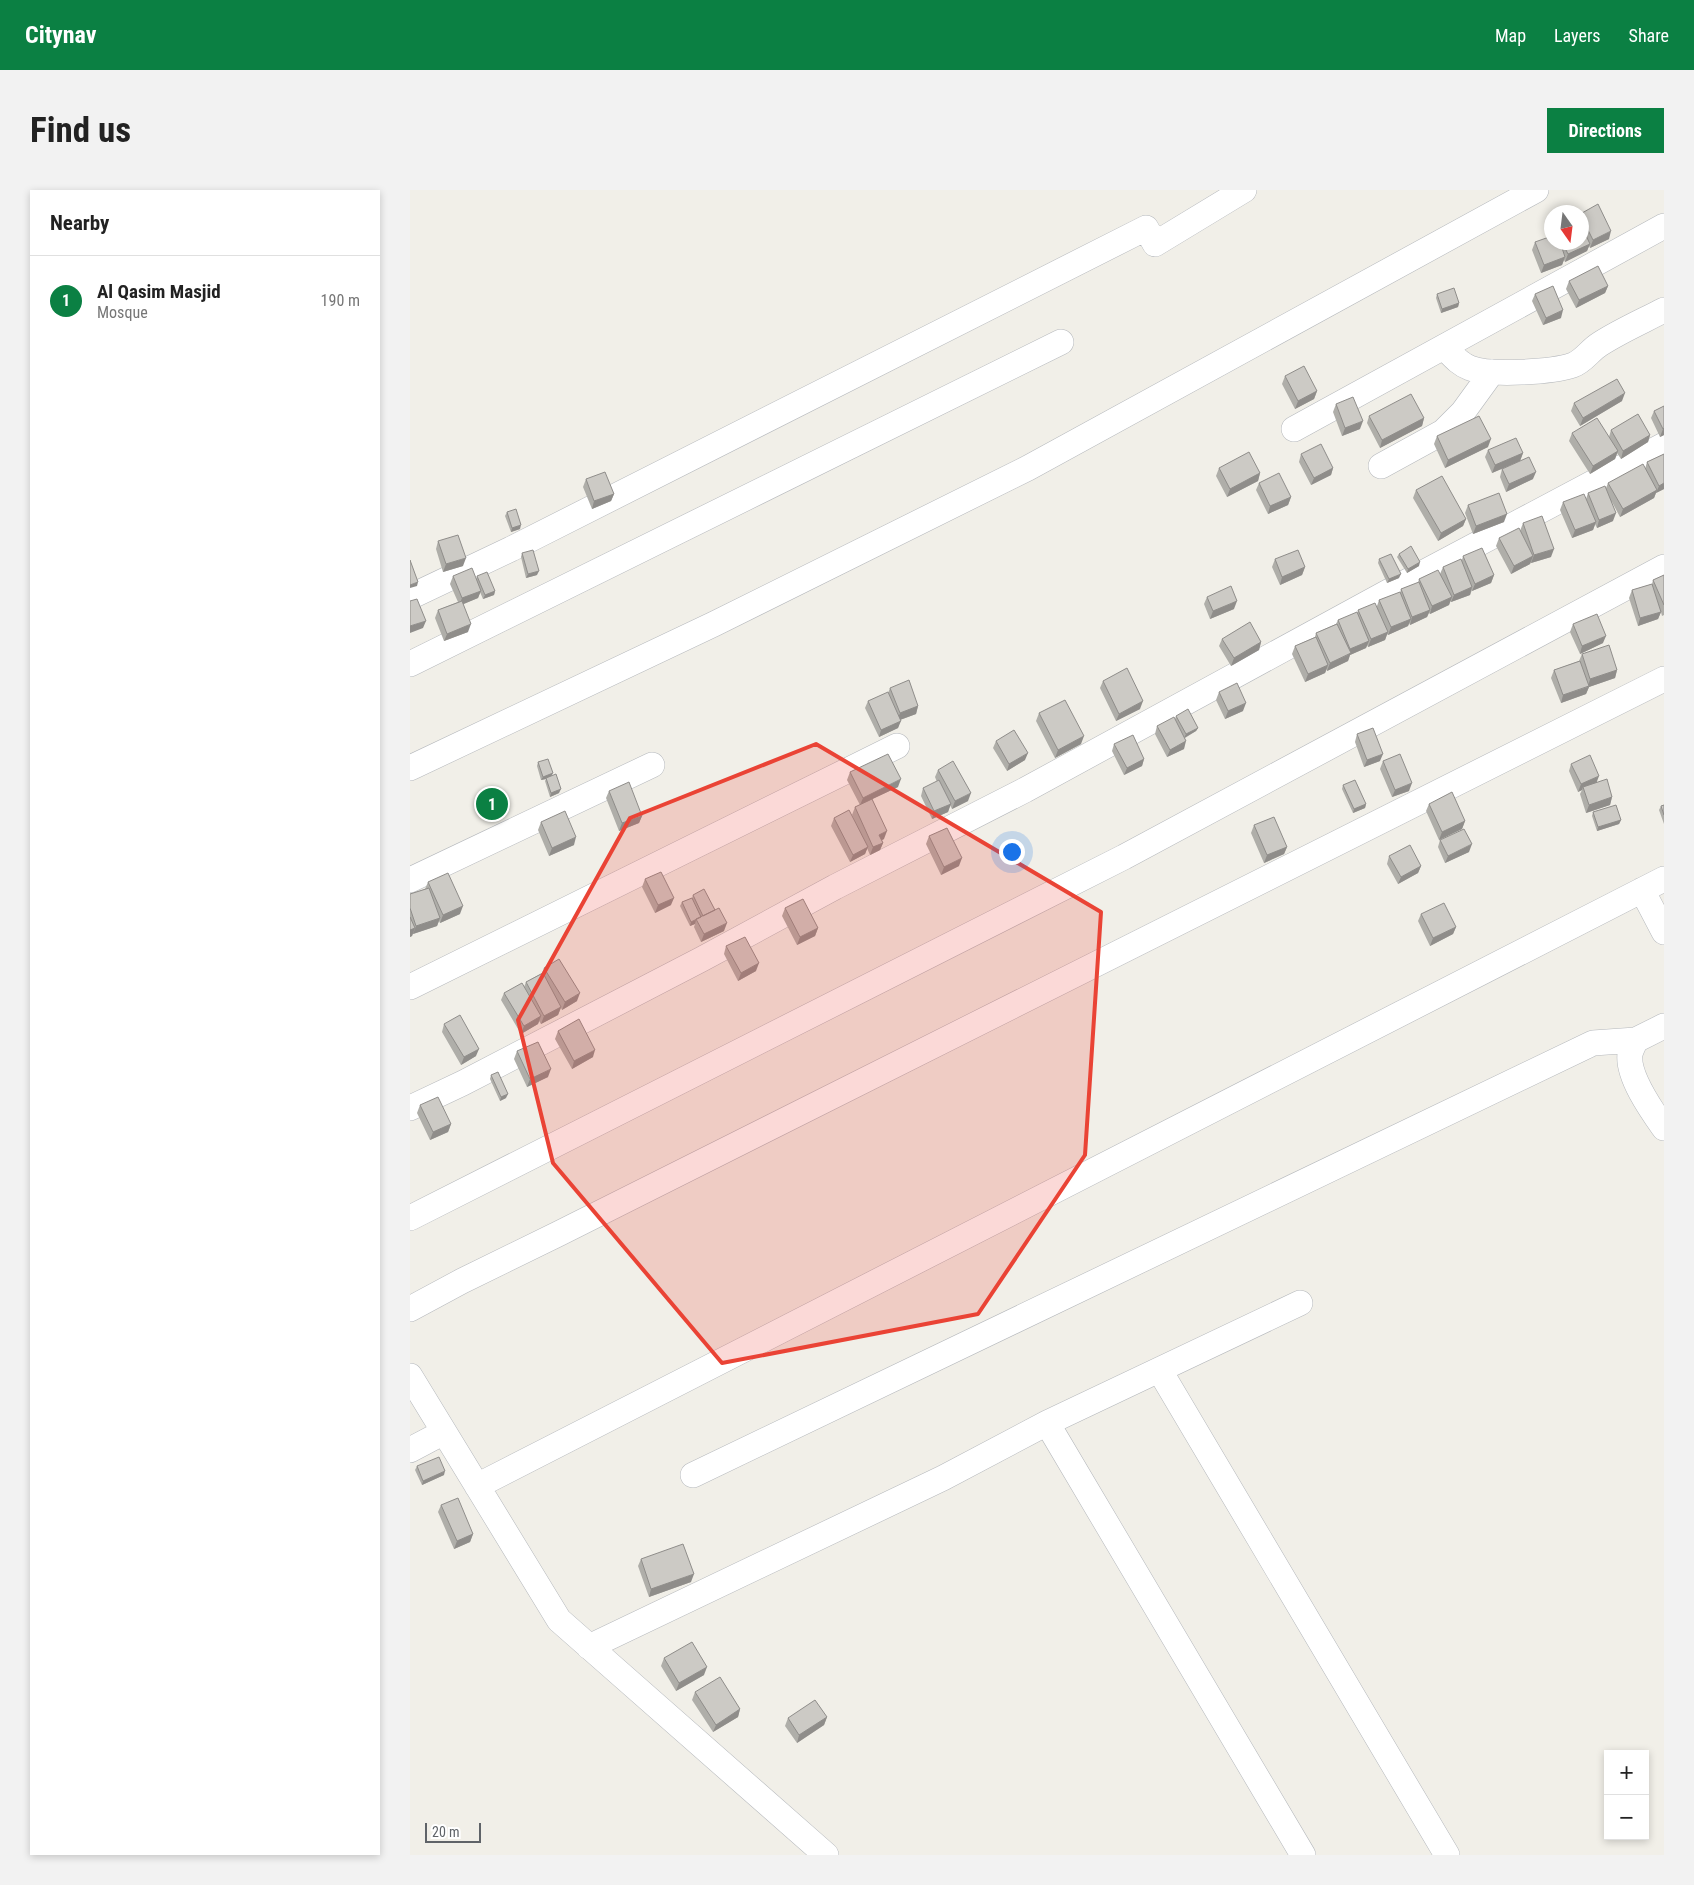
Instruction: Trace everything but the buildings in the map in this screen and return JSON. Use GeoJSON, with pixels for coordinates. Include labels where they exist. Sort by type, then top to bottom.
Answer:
{"type":"FeatureCollection","features":[{"type":"Feature","properties":{"kind":"street"},"geometry":{"type":"LineString","coordinates":[[410,597],[520,544],[1146,228],[1155,244],[1244,190]]}},
{"type":"Feature","properties":{"kind":"street"},"geometry":{"type":"LineString","coordinates":[[410,768],[714,624],[1028,468],[1536,190]]}},
{"type":"Feature","properties":{"kind":"street"},"geometry":{"type":"LineString","coordinates":[[1294,429],[1664,226]]}},
{"type":"Feature","properties":{"kind":"street"},"geometry":{"type":"LineString","coordinates":[[1444,347],[1457,361],[1470,368],[1492,372],[1552,371],[1574,364],[1590,354],[1598,345],[1664,310]]}},
{"type":"Feature","properties":{"kind":"street"},"geometry":{"type":"LineString","coordinates":[[410,664],[1061,342]]}},
{"type":"Feature","properties":{"kind":"street"},"geometry":{"type":"LineString","coordinates":[[1381,466],[1443,432],[1464,412],[1492,372]]}},
{"type":"Feature","properties":{"kind":"street"},"geometry":{"type":"LineString","coordinates":[[410,1108],[472,1078],[702,959],[835,887],[1025,790],[1423,573],[1664,445]]}},
{"type":"Feature","properties":{"kind":"street"},"geometry":{"type":"LineString","coordinates":[[410,1218],[1124,857],[1664,567]]}},
{"type":"Feature","properties":{"kind":"street"},"geometry":{"type":"LineString","coordinates":[[410,1309],[462,1281],[1664,679]]}},
{"type":"Feature","properties":{"kind":"street"},"geometry":{"type":"LineString","coordinates":[[410,987],[896,746]]}},
{"type":"Feature","properties":{"kind":"street"},"geometry":{"type":"LineString","coordinates":[[410,880],[652,765]]}},
{"type":"Feature","properties":{"kind":"street"},"geometry":{"type":"LineString","coordinates":[[477,1486],[1653,885],[1664,932]]}},
{"type":"Feature","properties":{"kind":"street"},"geometry":{"type":"LineString","coordinates":[[693,1475],[1593,1043],[1636,1040],[1664,1026]]}},
{"type":"Feature","properties":{"kind":"street"},"geometry":{"type":"LineString","coordinates":[[1636,1040],[1630,1055],[1633,1075],[1648,1106],[1664,1128]]}},
{"type":"Feature","properties":{"kind":"street"},"geometry":{"type":"LineString","coordinates":[[589,1647],[943,1478],[1046,1424],[1300,1303]]}},
{"type":"Feature","properties":{"kind":"street"},"geometry":{"type":"LineString","coordinates":[[1160,1371],[1447,1855]]}},
{"type":"Feature","properties":{"kind":"street"},"geometry":{"type":"LineString","coordinates":[[410,1376],[559,1620],[826,1855]]}},
{"type":"Feature","properties":{"kind":"street"},"geometry":{"type":"LineString","coordinates":[[1046,1424],[1303,1855]]}},
{"type":"Feature","properties":{"kind":"street"},"geometry":{"type":"LineString","coordinates":[[410,1450],[444,1432]]}},
{"type":"Feature","properties":{"kind":"highlighted area"},"geometry":{"type":"Polygon","coordinates":[[[816,744],[1101,912],[1085,1155],[978,1314],[722,1363],[553,1163],[518,1020],[630,818],[816,744]]]}},
{"type":"Feature","properties":{"kind":"place","name":"Al Qasim Masjid"},"geometry":{"type":"Point","coordinates":[492,804]}}]}
